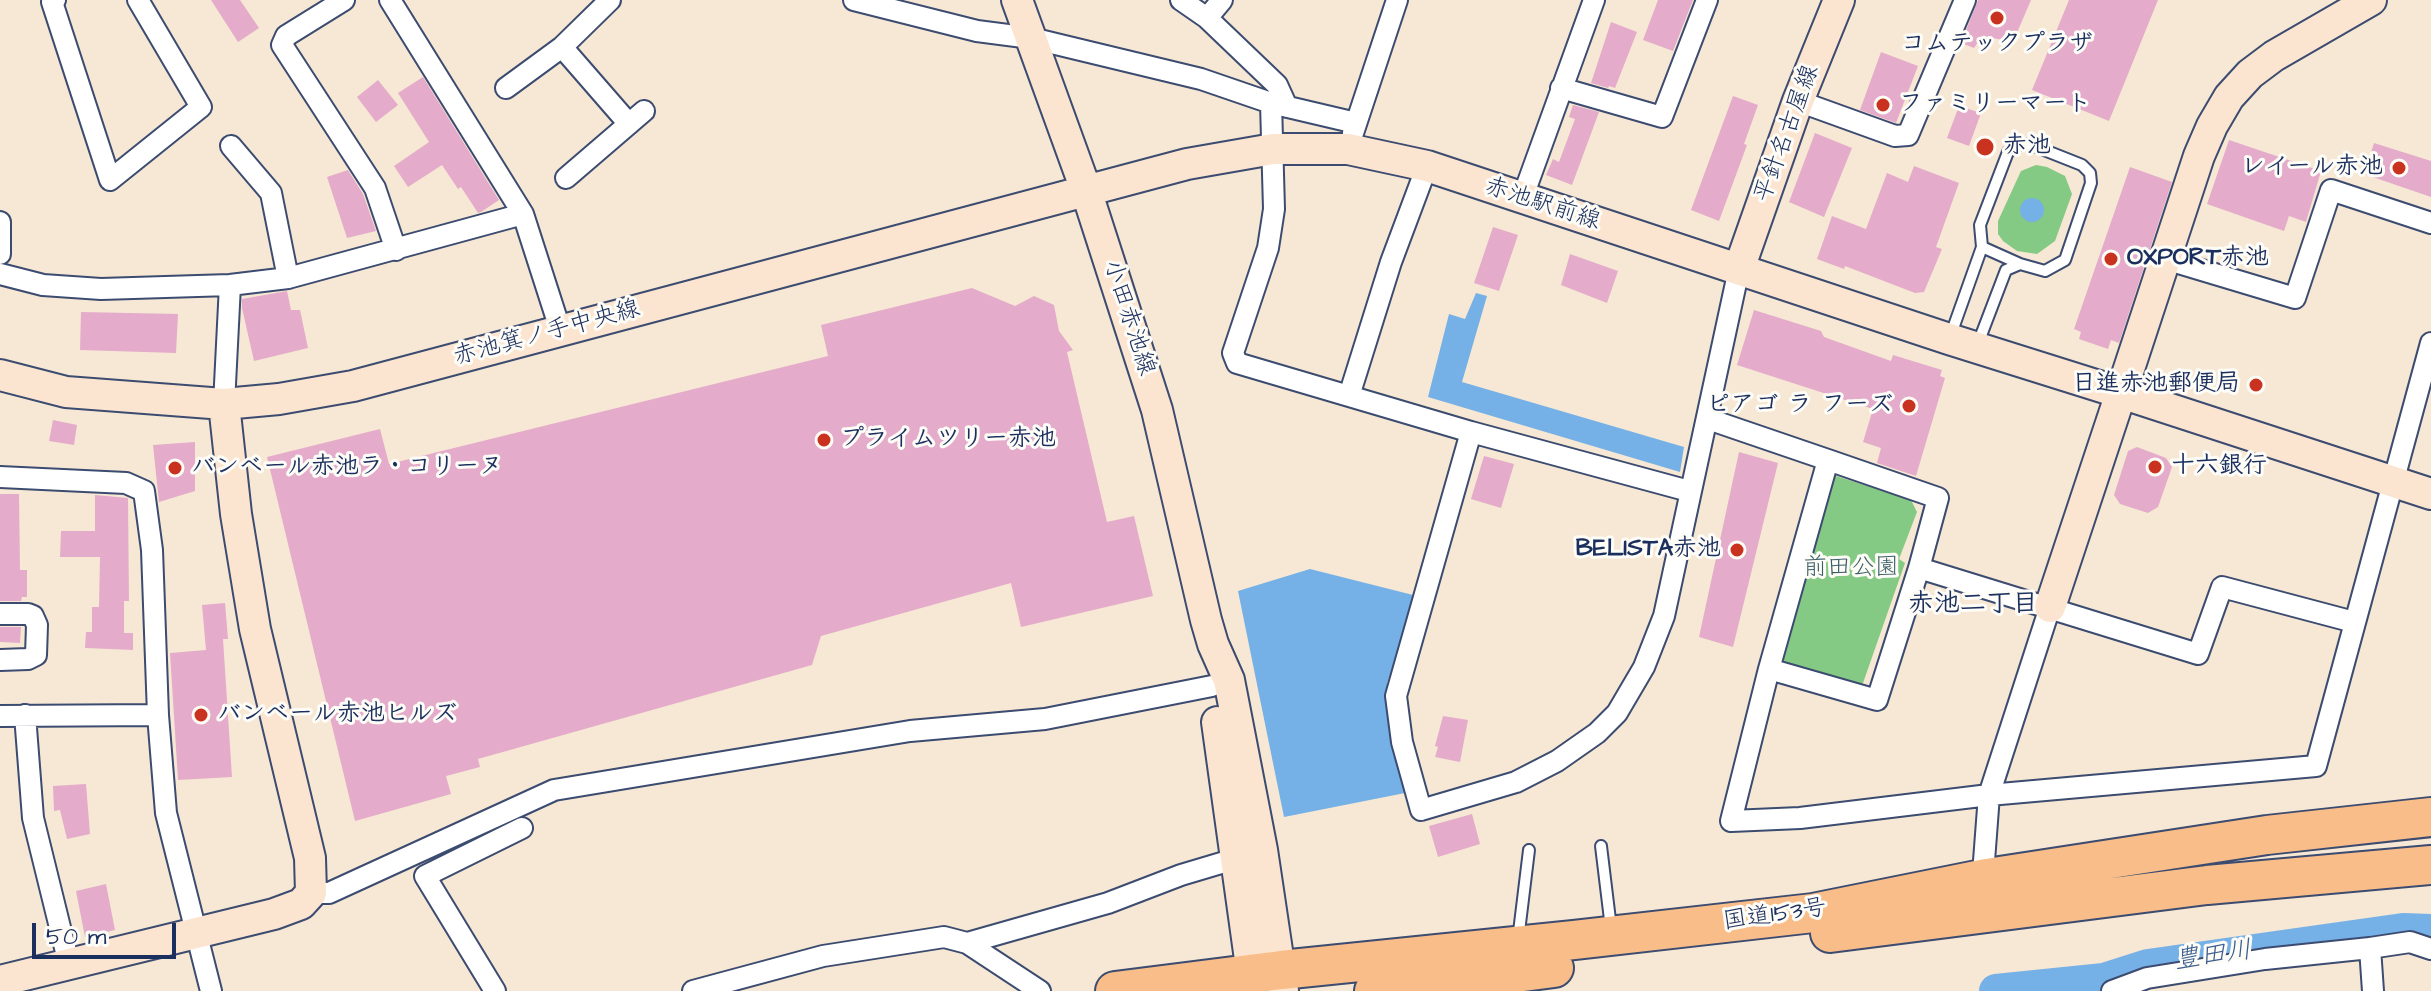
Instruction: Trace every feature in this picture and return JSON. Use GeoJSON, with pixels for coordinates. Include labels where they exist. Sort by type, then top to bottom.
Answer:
{"type":"FeatureCollection","features":[{"type":"Feature","properties":{"kind":"highway","name":"国道153号"},"geometry":{"type":"LineString","coordinates":[[1115,991],[1272,978],[1517,946],[1813,913],[1987,878],[2267,835],[2431,817]]}},
{"type":"Feature","properties":{"kind":"highway","name":"国道153号"},"geometry":{"type":"LineString","coordinates":[[1374,991],[2207,885],[2431,865]]}},
{"type":"Feature","properties":{"kind":"street"},"geometry":{"type":"LineString","coordinates":[[55,0],[52,2],[110,180],[201,107],[138,0]]}},
{"type":"Feature","properties":{"kind":"street"},"geometry":{"type":"LineString","coordinates":[[344,0],[286,36],[282,45],[375,188],[396,250]]}},
{"type":"Feature","properties":{"kind":"street"},"geometry":{"type":"LineString","coordinates":[[390,0],[523,214],[560,329]]}},
{"type":"Feature","properties":{"kind":"street"},"geometry":{"type":"LineString","coordinates":[[506,88],[562,47],[610,0]]}},
{"type":"Feature","properties":{"kind":"street"},"geometry":{"type":"LineString","coordinates":[[854,0],[977,31],[1031,38],[1201,79],[1279,105],[1352,136],[1397,0]]}},
{"type":"Feature","properties":{"kind":"street","name":"小田赤池線"},"geometry":{"type":"LineString","coordinates":[[1017,0],[1086,190],[1157,410],[1213,644],[1229,680],[1262,850],[1272,978]]}},
{"type":"Feature","properties":{"kind":"street"},"geometry":{"type":"LineString","coordinates":[[1181,0],[1207,18],[1277,85],[1279,105],[1273,149],[1274,209],[1268,248],[1233,353],[1237,363],[1471,432],[1689,491]]}},
{"type":"Feature","properties":{"kind":"street"},"geometry":{"type":"LineString","coordinates":[[1207,18],[1222,0]]}},
{"type":"Feature","properties":{"kind":"street"},"geometry":{"type":"LineString","coordinates":[[1522,199],[1594,0]]}},
{"type":"Feature","properties":{"kind":"street"},"geometry":{"type":"LineString","coordinates":[[1561,88],[1662,117],[1707,0]]}},
{"type":"Feature","properties":{"kind":"street","name":"平針名古屋線"},"geometry":{"type":"LineString","coordinates":[[1739,269],[1798,101],[1839,0]]}},
{"type":"Feature","properties":{"kind":"street"},"geometry":{"type":"LineString","coordinates":[[1798,101],[1895,136],[1908,135],[1965,0]]}},
{"type":"Feature","properties":{"kind":"street"},"geometry":{"type":"LineString","coordinates":[[1987,878],[1984,861],[1989,795],[2199,156],[2212,126],[2229,97],[2250,74],[2274,56],[2371,0]]}},
{"type":"Feature","properties":{"kind":"street"},"geometry":{"type":"LineString","coordinates":[[562,47],[637,118],[566,178]]}},
{"type":"Feature","properties":{"kind":"street","name":"赤池駅前線"},"geometry":{"type":"LineString","coordinates":[[1086,190],[1187,164],[1352,136],[1522,199],[2431,494]]}},
{"type":"Feature","properties":{"kind":"street"},"geometry":{"type":"LineString","coordinates":[[231,146],[271,193],[288,278]]}},
{"type":"Feature","properties":{"kind":"street"},"geometry":{"type":"LineString","coordinates":[[1349,396],[1391,262],[1427,166]]}},
{"type":"Feature","properties":{"kind":"street","name":"赤池箕ノ手中央線"},"geometry":{"type":"LineString","coordinates":[[0,375],[66,392],[224,404],[279,399],[353,386],[1086,190]]}},
{"type":"Feature","properties":{"kind":"street"},"geometry":{"type":"LineString","coordinates":[[2165,259],[2295,298],[2331,190],[2431,223]]}},
{"type":"Feature","properties":{"kind":"street"},"geometry":{"type":"LineString","coordinates":[[0,274],[43,285],[101,289],[230,285],[288,278],[523,214]]}},
{"type":"Feature","properties":{"kind":"street"},"geometry":{"type":"LineString","coordinates":[[0,222],[0,254]]}},
{"type":"Feature","properties":{"kind":"street"},"geometry":{"type":"LineString","coordinates":[[1471,432],[1396,696],[1402,742],[1421,810],[1516,782],[1567,754],[1597,733],[1617,713],[1644,667],[1664,616],[1739,269]]}},
{"type":"Feature","properties":{"kind":"street"},"geometry":{"type":"LineString","coordinates":[[0,981],[274,914],[301,904],[311,893],[310,858],[255,629],[236,514],[224,404],[230,285]]}},
{"type":"Feature","properties":{"kind":"street"},"geometry":{"type":"LineString","coordinates":[[1828,460],[1769,669],[1731,821],[1800,818],[1989,795],[2316,766],[2431,343]]}},
{"type":"Feature","properties":{"kind":"street"},"geometry":{"type":"LineString","coordinates":[[1708,419],[1938,498],[1877,700],[1769,669]]}},
{"type":"Feature","properties":{"kind":"street"},"geometry":{"type":"LineString","coordinates":[[0,477],[126,483],[144,491],[152,550],[158,715],[166,813],[211,991]]}},
{"type":"Feature","properties":{"kind":"street"},"geometry":{"type":"LineString","coordinates":[[1919,568],[2198,654],[2222,587],[2354,622]]}},
{"type":"Feature","properties":{"kind":"street"},"geometry":{"type":"LineString","coordinates":[[0,614],[28,614],[33,616],[37,625],[36,655],[28,659],[0,660]]}},
{"type":"Feature","properties":{"kind":"street","name":"小田赤池線"},"geometry":{"type":"LineString","coordinates":[[1213,644],[1212,686],[1238,858],[1272,978]]}},
{"type":"Feature","properties":{"kind":"street"},"geometry":{"type":"LineString","coordinates":[[311,893],[329,893],[554,790],[910,731],[1045,719],[1212,686]]}},
{"type":"Feature","properties":{"kind":"street"},"geometry":{"type":"LineString","coordinates":[[25,715],[33,818],[69,964]]}},
{"type":"Feature","properties":{"kind":"street"},"geometry":{"type":"LineString","coordinates":[[0,716],[158,715]]}},
{"type":"Feature","properties":{"kind":"street"},"geometry":{"type":"LineString","coordinates":[[495,991],[425,876],[522,828]]}},
{"type":"Feature","properties":{"kind":"street"},"geometry":{"type":"LineString","coordinates":[[967,943],[1108,903],[1181,875],[1238,858]]}},
{"type":"Feature","properties":{"kind":"street"},"geometry":{"type":"LineString","coordinates":[[693,991],[823,956],[944,937],[967,943],[1040,991]]}},
{"type":"Feature","properties":{"kind":"street"},"geometry":{"type":"LineString","coordinates":[[2112,991],[2147,978],[2265,959],[2410,942],[2431,949]]}},
{"type":"Feature","properties":{"kind":"street"},"geometry":{"type":"LineString","coordinates":[[2370,948],[2373,991]]}},
{"type":"Feature","properties":{"kind":"lane"},"geometry":{"type":"LineString","coordinates":[[1972,345],[1982,247],[1980,225],[2008,152],[2019,145],[2029,144],[2082,165],[2090,173],[2091,183],[2065,260],[2055,268],[2045,271],[2020,264],[1982,247]]}},
{"type":"Feature","properties":{"kind":"lane"},"geometry":{"type":"LineString","coordinates":[[1972,345],[2002,275],[2020,264]]}},
{"type":"Feature","properties":{"kind":"lane"},"geometry":{"type":"LineString","coordinates":[[1601,846],[1612,936]]}},
{"type":"Feature","properties":{"kind":"lane"},"geometry":{"type":"LineString","coordinates":[[1517,946],[1529,850]]}},
{"type":"Feature","properties":{"kind":"green space"},"geometry":{"type":"Polygon","coordinates":[[[2036,165],[2065,176],[2072,194],[2055,241],[2037,254],[2017,251],[1998,234],[1998,221],[2021,171],[2036,165]]]}},
{"type":"Feature","properties":{"kind":"green space","name":"前田公園"},"geometry":{"type":"Polygon","coordinates":[[[1833,475],[1911,500],[1917,512],[1899,559],[1905,563],[1863,683],[1855,686],[1782,663],[1776,656],[1833,475]]]}},
{"type":"Feature","properties":{"kind":"water"},"geometry":{"type":"Polygon","coordinates":[[[2032,198],[2043,205],[2044,210],[2037,221],[2032,222],[2021,215],[2020,210],[2027,199],[2032,198]]]}},
{"type":"Feature","properties":{"kind":"water"},"geometry":{"type":"Polygon","coordinates":[[[1476,293],[1487,296],[1462,382],[1684,447],[1680,472],[1428,397],[1449,314],[1465,319],[1476,293]]]}},
{"type":"Feature","properties":{"kind":"water"},"geometry":{"type":"Polygon","coordinates":[[[1310,569],[1417,596],[1387,683],[1405,793],[1284,817],[1238,591],[1310,569]]]}},
{"type":"Feature","properties":{"kind":"building"},"geometry":{"type":"Polygon","coordinates":[[[211,0],[240,0],[259,28],[238,42],[211,0]]]}},
{"type":"Feature","properties":{"kind":"building"},"geometry":{"type":"Polygon","coordinates":[[[1658,0],[1693,0],[1673,51],[1643,40],[1658,0]]]}},
{"type":"Feature","properties":{"kind":"building","name":"コムテックプラザ"},"geometry":{"type":"Polygon","coordinates":[[[1978,0],[2031,0],[2013,42],[1982,36],[1974,48],[1961,43],[1978,0]]]}},
{"type":"Feature","properties":{"kind":"building"},"geometry":{"type":"Polygon","coordinates":[[[2069,0],[2158,0],[2109,121],[2032,90],[2069,0]]]}},
{"type":"Feature","properties":{"kind":"building"},"geometry":{"type":"Polygon","coordinates":[[[1611,22],[1637,32],[1615,88],[1591,83],[1611,22]]]}},
{"type":"Feature","properties":{"kind":"building"},"geometry":{"type":"Polygon","coordinates":[[[1881,52],[1918,66],[1896,123],[1860,110],[1881,52]]]}},
{"type":"Feature","properties":{"kind":"building"},"geometry":{"type":"Polygon","coordinates":[[[423,77],[499,200],[481,212],[478,213],[461,187],[458,189],[442,165],[408,187],[394,166],[429,142],[398,93],[423,77]]]}},
{"type":"Feature","properties":{"kind":"building"},"geometry":{"type":"Polygon","coordinates":[[[378,80],[398,105],[376,122],[357,97],[378,80]]]}},
{"type":"Feature","properties":{"kind":"building"},"geometry":{"type":"Polygon","coordinates":[[[1733,96],[1758,105],[1719,221],[1691,210],[1733,96]]]}},
{"type":"Feature","properties":{"kind":"building"},"geometry":{"type":"Polygon","coordinates":[[[1573,105],[1599,112],[1572,185],[1546,175],[1553,159],[1559,162],[1575,119],[1569,117],[1573,105]]]}},
{"type":"Feature","properties":{"kind":"building"},"geometry":{"type":"Polygon","coordinates":[[[1959,106],[1981,113],[1969,146],[1947,138],[1959,106]]]}},
{"type":"Feature","properties":{"kind":"building"},"geometry":{"type":"Polygon","coordinates":[[[1815,133],[1852,148],[1824,217],[1789,202],[1815,133]]]}},
{"type":"Feature","properties":{"kind":"building"},"geometry":{"type":"Polygon","coordinates":[[[2229,140],[2321,171],[2306,222],[2289,216],[2284,231],[2207,204],[2229,140]]]}},
{"type":"Feature","properties":{"kind":"building","name":"レイール赤池"},"geometry":{"type":"Polygon","coordinates":[[[2374,143],[2431,161],[2431,197],[2364,174],[2374,143]]]}},
{"type":"Feature","properties":{"kind":"building"},"geometry":{"type":"Polygon","coordinates":[[[1914,166],[1959,183],[1936,247],[1942,249],[1924,292],[1915,293],[1845,266],[1844,269],[1817,259],[1832,216],[1866,229],[1887,173],[1908,182],[1914,166]]]}},
{"type":"Feature","properties":{"kind":"building"},"geometry":{"type":"Polygon","coordinates":[[[2130,167],[2172,182],[2119,343],[2111,340],[2108,349],[2079,339],[2081,332],[2074,329],[2130,167]]]}},
{"type":"Feature","properties":{"kind":"building"},"geometry":{"type":"Polygon","coordinates":[[[348,170],[363,194],[376,231],[347,238],[327,177],[348,170]]]}},
{"type":"Feature","properties":{"kind":"building"},"geometry":{"type":"Polygon","coordinates":[[[1493,227],[1518,235],[1499,291],[1474,283],[1493,227]]]}},
{"type":"Feature","properties":{"kind":"building"},"geometry":{"type":"Polygon","coordinates":[[[1570,254],[1618,271],[1607,303],[1561,285],[1570,254]]]}},
{"type":"Feature","properties":{"kind":"building"},"geometry":{"type":"Polygon","coordinates":[[[972,288],[1015,306],[1034,296],[1054,305],[1059,331],[1073,350],[1067,352],[1107,522],[1134,516],[1153,596],[1021,627],[1011,583],[821,636],[812,665],[478,759],[480,767],[446,776],[451,794],[355,821],[267,457],[380,429],[389,464],[828,356],[821,325],[972,288]]]}},
{"type":"Feature","properties":{"kind":"building"},"geometry":{"type":"Polygon","coordinates":[[[287,291],[291,310],[300,310],[308,348],[254,361],[242,299],[287,291]]]}},
{"type":"Feature","properties":{"kind":"building"},"geometry":{"type":"Polygon","coordinates":[[[1754,310],[1821,331],[1824,337],[1891,361],[1893,355],[1942,370],[1940,376],[1945,378],[1916,476],[1877,463],[1881,448],[1863,442],[1873,409],[1737,365],[1754,310]]]}},
{"type":"Feature","properties":{"kind":"building"},"geometry":{"type":"Polygon","coordinates":[[[81,312],[178,314],[176,353],[80,350],[81,312]]]}},
{"type":"Feature","properties":{"kind":"building"},"geometry":{"type":"Polygon","coordinates":[[[53,420],[77,425],[74,445],[49,441],[53,420]]]}},
{"type":"Feature","properties":{"kind":"building","name":"バンベール赤池ラ・コリーヌ"},"geometry":{"type":"Polygon","coordinates":[[[195,442],[195,491],[159,502],[153,445],[195,442]]]}},
{"type":"Feature","properties":{"kind":"building"},"geometry":{"type":"Polygon","coordinates":[[[2137,447],[2166,458],[2172,467],[2158,507],[2148,513],[2120,504],[2114,495],[2128,451],[2137,447]]]}},
{"type":"Feature","properties":{"kind":"building","name":"BELISTA赤池"},"geometry":{"type":"Polygon","coordinates":[[[1739,452],[1778,463],[1733,647],[1699,637],[1739,452]]]}},
{"type":"Feature","properties":{"kind":"building"},"geometry":{"type":"Polygon","coordinates":[[[1484,456],[1514,464],[1501,508],[1471,499],[1484,456]]]}},
{"type":"Feature","properties":{"kind":"building"},"geometry":{"type":"Polygon","coordinates":[[[0,494],[19,494],[20,570],[27,570],[27,597],[22,597],[21,601],[0,601],[0,494]]]}},
{"type":"Feature","properties":{"kind":"building"},"geometry":{"type":"Polygon","coordinates":[[[95,495],[128,498],[129,601],[124,601],[124,633],[133,633],[133,650],[85,648],[86,632],[92,632],[92,607],[99,607],[100,557],[60,557],[61,531],[95,531],[95,495]]]}},
{"type":"Feature","properties":{"kind":"building","name":"バンベール赤池ヒルズ"},"geometry":{"type":"Polygon","coordinates":[[[225,603],[228,639],[223,639],[232,777],[178,780],[170,653],[206,650],[202,605],[225,603]]]}},
{"type":"Feature","properties":{"kind":"building"},"geometry":{"type":"Polygon","coordinates":[[[0,627],[21,627],[20,643],[0,642],[0,627]]]}},
{"type":"Feature","properties":{"kind":"building"},"geometry":{"type":"Polygon","coordinates":[[[1443,716],[1468,720],[1460,762],[1435,757],[1443,716]]]}},
{"type":"Feature","properties":{"kind":"building"},"geometry":{"type":"Polygon","coordinates":[[[86,784],[90,834],[67,839],[60,810],[54,811],[53,786],[86,784]]]}},
{"type":"Feature","properties":{"kind":"building"},"geometry":{"type":"Polygon","coordinates":[[[1472,814],[1480,844],[1438,857],[1429,826],[1472,814]]]}},
{"type":"Feature","properties":{"kind":"building"},"geometry":{"type":"Polygon","coordinates":[[[106,884],[115,930],[85,937],[76,891],[106,884]]]}},
{"type":"Feature","properties":{"kind":"waterway","name":"豊田川"},"geometry":{"type":"LineString","coordinates":[[1996,991],[2104,980],[2148,966],[2403,930],[2431,931]]}},
{"type":"Feature","properties":{"kind":"place","name":"コムテックプラザ"},"geometry":{"type":"Point","coordinates":[1997,18]}},
{"type":"Feature","properties":{"kind":"place","name":"ファミリーマート"},"geometry":{"type":"Point","coordinates":[1883,105]}},
{"type":"Feature","properties":{"kind":"place","name":"赤池"},"geometry":{"type":"Point","coordinates":[1985,147]}},
{"type":"Feature","properties":{"kind":"place","name":"レイール赤池"},"geometry":{"type":"Point","coordinates":[2399,168]}},
{"type":"Feature","properties":{"kind":"place","name":"OXPORT赤池"},"geometry":{"type":"Point","coordinates":[2111,259]}},
{"type":"Feature","properties":{"kind":"place","name":"日進赤池郵便局"},"geometry":{"type":"Point","coordinates":[2256,385]}},
{"type":"Feature","properties":{"kind":"place","name":"ピアゴ ラ フーズ"},"geometry":{"type":"Point","coordinates":[1909,406]}},
{"type":"Feature","properties":{"kind":"place","name":"プライムツリー赤池"},"geometry":{"type":"Point","coordinates":[824,440]}},
{"type":"Feature","properties":{"kind":"place","name":"十六銀行"},"geometry":{"type":"Point","coordinates":[2155,467]}},
{"type":"Feature","properties":{"kind":"place","name":"バンベール赤池ラ・コリーヌ"},"geometry":{"type":"Point","coordinates":[175,468]}},
{"type":"Feature","properties":{"kind":"place","name":"BELISTA赤池"},"geometry":{"type":"Point","coordinates":[1737,550]}},
{"type":"Feature","properties":{"kind":"place","name":"バンベール赤池ヒルズ"},"geometry":{"type":"Point","coordinates":[201,715]}},
{"type":"Feature","properties":{"kind":"district","name":"赤池二丁目"},"geometry":{"type":"Point","coordinates":[1973,606]}}]}
